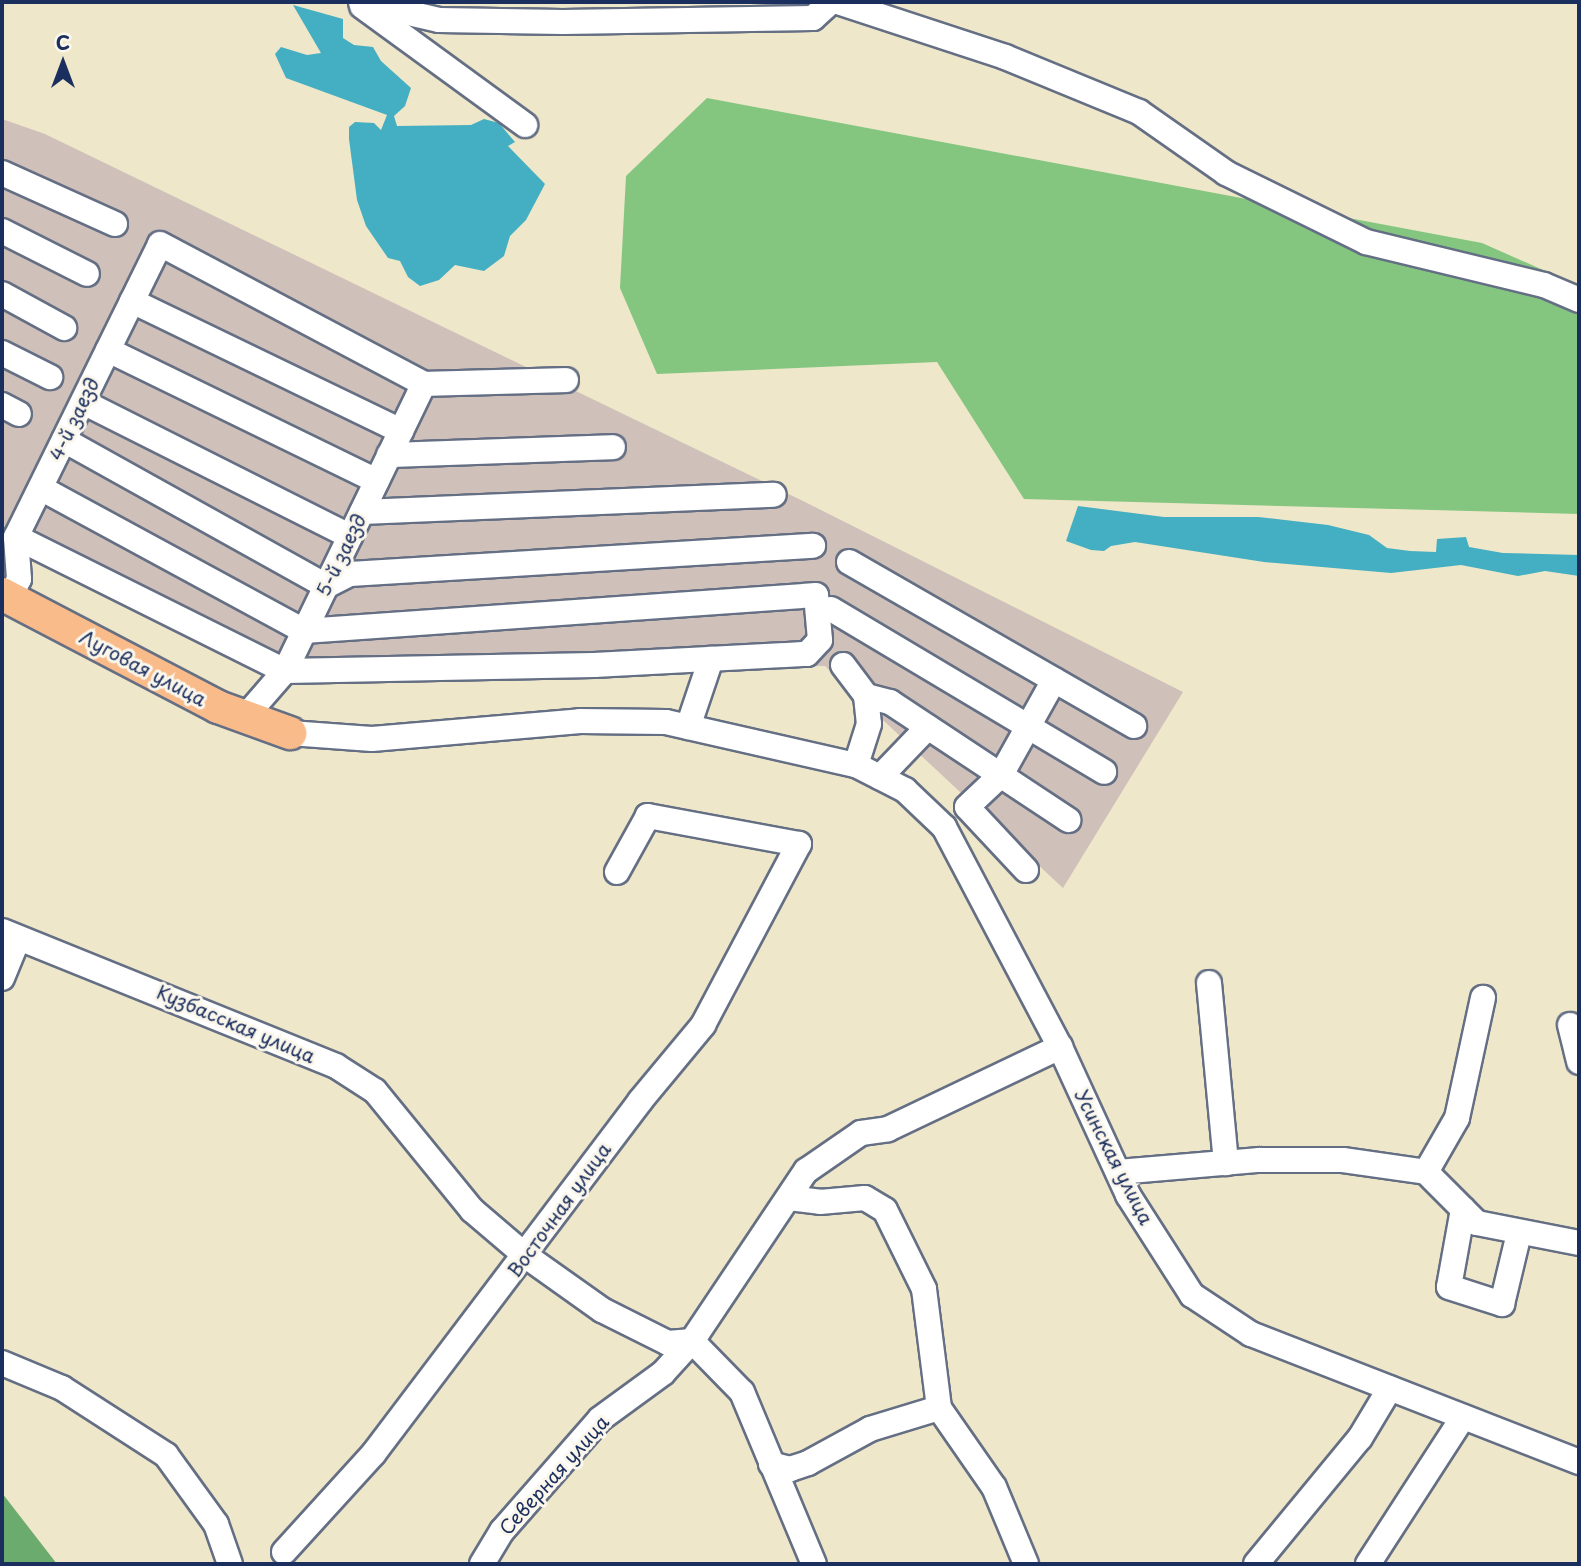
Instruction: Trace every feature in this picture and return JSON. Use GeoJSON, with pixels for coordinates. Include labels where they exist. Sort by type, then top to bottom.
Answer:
{"type":"FeatureCollection","features":[{"type":"Feature","properties":{"kind":"main road","name":"Луговая улица"},"geometry":{"type":"LineString","coordinates":[[6,596],[218,707],[290,733]]}},
{"type":"Feature","properties":{"kind":"street"},"geometry":{"type":"LineString","coordinates":[[358,2],[439,20],[563,22],[813,18],[831,2]]}},
{"type":"Feature","properties":{"kind":"street"},"geometry":{"type":"LineString","coordinates":[[358,2],[526,125]]}},
{"type":"Feature","properties":{"kind":"street"},"geometry":{"type":"LineString","coordinates":[[838,2],[1005,57],[1139,113],[1226,173],[1366,242],[1544,285],[1579,300]]}},
{"type":"Feature","properties":{"kind":"street"},"geometry":{"type":"LineString","coordinates":[[2,173],[115,224]]}},
{"type":"Feature","properties":{"kind":"street"},"geometry":{"type":"LineString","coordinates":[[2,231],[87,274]]}},
{"type":"Feature","properties":{"kind":"street","name":"4-й заезд"},"geometry":{"type":"LineString","coordinates":[[16,537],[160,244],[424,384]]}},
{"type":"Feature","properties":{"kind":"street"},"geometry":{"type":"LineString","coordinates":[[2,294],[64,328]]}},
{"type":"Feature","properties":{"kind":"street"},"geometry":{"type":"LineString","coordinates":[[132,301],[401,431]]}},
{"type":"Feature","properties":{"kind":"street"},"geometry":{"type":"LineString","coordinates":[[108,350],[377,481]]}},
{"type":"Feature","properties":{"kind":"street"},"geometry":{"type":"LineString","coordinates":[[2,353],[50,377]]}},
{"type":"Feature","properties":{"kind":"street"},"geometry":{"type":"LineString","coordinates":[[424,384],[566,380]]}},
{"type":"Feature","properties":{"kind":"street","name":"5-й заезд"},"geometry":{"type":"LineString","coordinates":[[245,717],[285,671],[424,384]]}},
{"type":"Feature","properties":{"kind":"street"},"geometry":{"type":"LineString","coordinates":[[83,402],[350,536]]}},
{"type":"Feature","properties":{"kind":"street"},"geometry":{"type":"LineString","coordinates":[[64,440],[326,586],[350,574],[813,546]]}},
{"type":"Feature","properties":{"kind":"street"},"geometry":{"type":"LineString","coordinates":[[390,455],[613,447]]}},
{"type":"Feature","properties":{"kind":"street"},"geometry":{"type":"LineString","coordinates":[[16,537],[285,671],[807,654],[820,640],[816,596],[304,631],[41,488]]}},
{"type":"Feature","properties":{"kind":"street"},"geometry":{"type":"LineString","coordinates":[[362,512],[774,495]]}},
{"type":"Feature","properties":{"kind":"street"},"geometry":{"type":"LineString","coordinates":[[6,596],[19,579],[16,537]]}},
{"type":"Feature","properties":{"kind":"street"},"geometry":{"type":"LineString","coordinates":[[849,562],[1134,726]]}},
{"type":"Feature","properties":{"kind":"street"},"geometry":{"type":"LineString","coordinates":[[831,609],[1104,772]]}},
{"type":"Feature","properties":{"kind":"street"},"geometry":{"type":"LineString","coordinates":[[688,727],[711,659]]}},
{"type":"Feature","properties":{"kind":"street"},"geometry":{"type":"LineString","coordinates":[[843,665],[866,696],[869,724],[856,765]]}},
{"type":"Feature","properties":{"kind":"street"},"geometry":{"type":"LineString","coordinates":[[1026,870],[967,807],[1001,775],[1054,680]]}},
{"type":"Feature","properties":{"kind":"street"},"geometry":{"type":"LineString","coordinates":[[866,696],[890,702],[1068,820]]}},
{"type":"Feature","properties":{"kind":"street","name":"Усинская улица"},"geometry":{"type":"LineString","coordinates":[[290,733],[372,739],[580,721],[666,722],[856,765],[905,790],[944,827],[1060,1047],[1118,1172],[1192,1295],[1251,1334],[1579,1462]]}},
{"type":"Feature","properties":{"kind":"street"},"geometry":{"type":"LineString","coordinates":[[880,777],[928,727]]}},
{"type":"Feature","properties":{"kind":"street","name":"Восточная улица"},"geometry":{"type":"LineString","coordinates":[[284,1552],[374,1453],[526,1256],[640,1101],[703,1025],[799,844],[648,816],[617,872]]}},
{"type":"Feature","properties":{"kind":"street"},"geometry":{"type":"LineString","coordinates":[[2,978],[10,935]]}},
{"type":"Feature","properties":{"kind":"street","name":"Кузбасская улица"},"geometry":{"type":"LineString","coordinates":[[10,935],[170,995],[231,1026],[336,1066],[375,1091],[472,1210],[526,1256],[602,1310],[668,1343],[692,1341]]}},
{"type":"Feature","properties":{"kind":"street"},"geometry":{"type":"LineString","coordinates":[[1209,983],[1226,1163]]}},
{"type":"Feature","properties":{"kind":"street"},"geometry":{"type":"LineString","coordinates":[[1426,1172],[1457,1118],[1483,998]]}},
{"type":"Feature","properties":{"kind":"street"},"geometry":{"type":"LineString","coordinates":[[1570,1025],[1579,1062]]}},
{"type":"Feature","properties":{"kind":"street","name":"Северная улица"},"geometry":{"type":"LineString","coordinates":[[482,1564],[502,1531],[600,1419],[663,1373],[692,1341],[806,1171],[861,1133],[888,1129],[1060,1047]]}},
{"type":"Feature","properties":{"kind":"street"},"geometry":{"type":"LineString","coordinates":[[1118,1172],[1226,1163],[1343,1160],[1426,1172],[1477,1223],[1579,1243]]}},
{"type":"Feature","properties":{"kind":"street"},"geometry":{"type":"LineString","coordinates":[[789,1198],[820,1202],[865,1198],[885,1210],[924,1289],[939,1408],[994,1487],[1026,1564]]}},
{"type":"Feature","properties":{"kind":"street"},"geometry":{"type":"LineString","coordinates":[[1463,1209],[1449,1287],[1502,1304],[1519,1233]]}},
{"type":"Feature","properties":{"kind":"street"},"geometry":{"type":"LineString","coordinates":[[692,1341],[742,1392],[814,1564]]}},
{"type":"Feature","properties":{"kind":"street"},"geometry":{"type":"LineString","coordinates":[[2,1363],[62,1388],[166,1455],[216,1524],[230,1564]]}},
{"type":"Feature","properties":{"kind":"street"},"geometry":{"type":"LineString","coordinates":[[1256,1564],[1360,1438],[1390,1388]]}},
{"type":"Feature","properties":{"kind":"street"},"geometry":{"type":"LineString","coordinates":[[771,1464],[790,1469],[808,1463],[870,1430],[939,1408]]}},
{"type":"Feature","properties":{"kind":"street"},"geometry":{"type":"LineString","coordinates":[[1368,1564],[1463,1417]]}},
{"type":"Feature","properties":{"kind":"shaded area"},"geometry":{"type":"Polygon","coordinates":[[[2,119],[45,134],[803,501],[1183,692],[1063,888],[825,666],[293,675],[2,541],[2,119]]]}},
{"type":"Feature","properties":{"kind":"green space"},"geometry":{"type":"Polygon","coordinates":[[[707,98],[1482,243],[1579,286],[1579,514],[1024,499],[937,362],[657,374],[620,288],[626,176],[707,98]]]}},
{"type":"Feature","properties":{"kind":"green space"},"geometry":{"type":"Polygon","coordinates":[[[2,1493],[57,1564],[2,1564],[2,1493]]]}},
{"type":"Feature","properties":{"kind":"water"},"geometry":{"type":"Polygon","coordinates":[[[293,5],[343,19],[343,38],[354,45],[373,47],[381,61],[411,88],[405,106],[394,116],[397,126],[471,125],[484,119],[499,123],[515,142],[508,146],[545,184],[526,220],[510,236],[504,256],[484,271],[455,265],[439,280],[420,286],[408,277],[400,261],[388,258],[366,226],[357,200],[349,139],[349,127],[355,122],[374,123],[381,130],[387,115],[286,78],[275,54],[281,47],[307,55],[321,53],[293,5]]]}},
{"type":"Feature","properties":{"kind":"water"},"geometry":{"type":"Polygon","coordinates":[[[1078,506],[1164,517],[1258,517],[1328,525],[1369,535],[1387,548],[1410,551],[1436,552],[1437,539],[1466,537],[1469,547],[1503,553],[1579,555],[1579,576],[1545,571],[1518,576],[1461,565],[1391,573],[1264,562],[1135,542],[1111,546],[1104,551],[1091,550],[1066,541],[1078,506]]]}}]}
